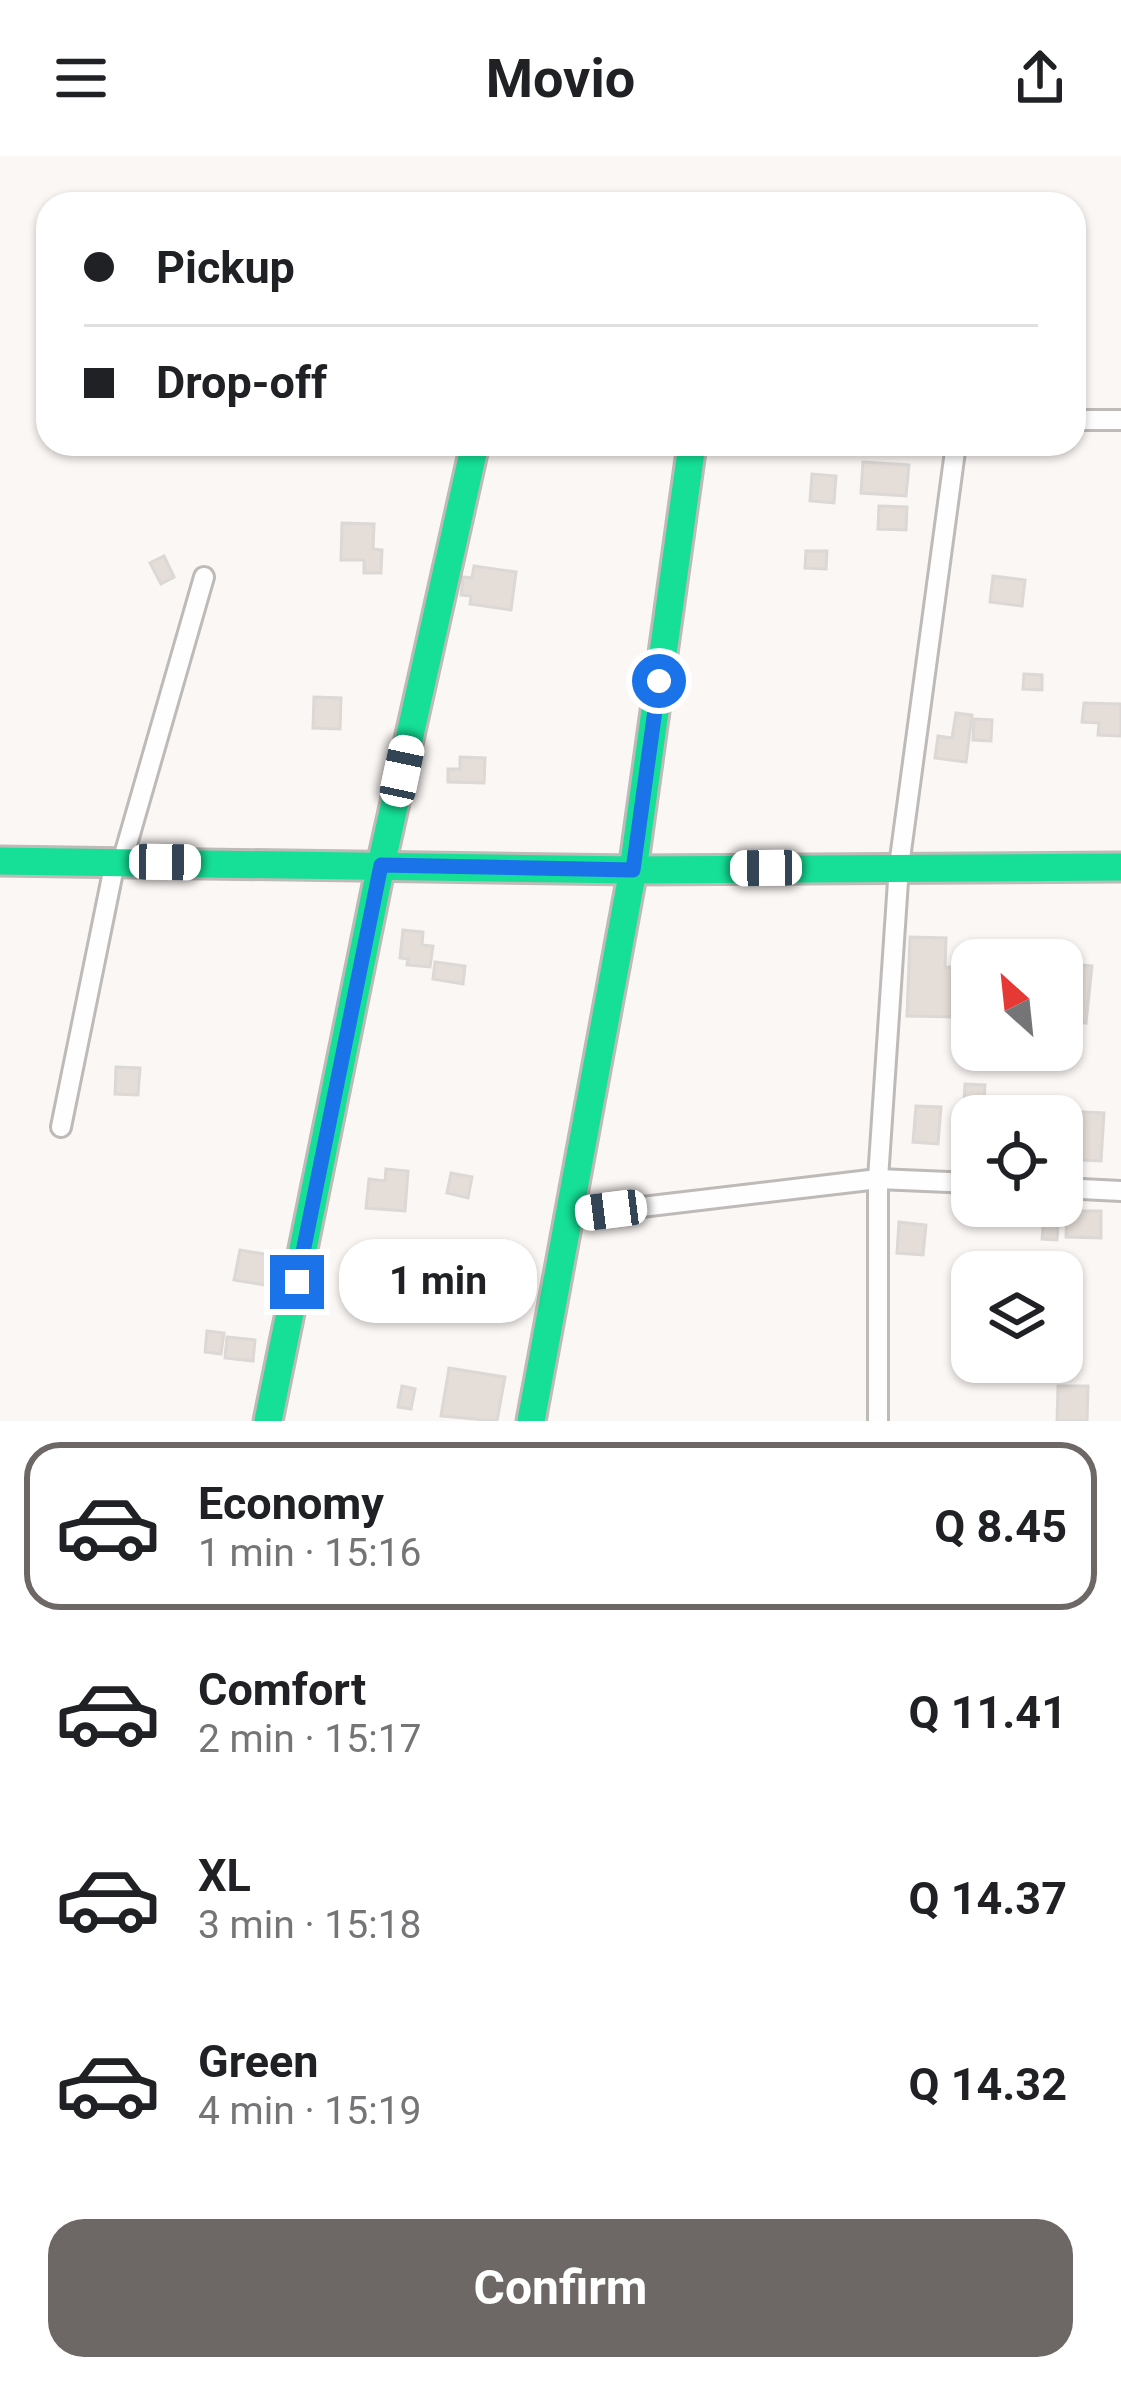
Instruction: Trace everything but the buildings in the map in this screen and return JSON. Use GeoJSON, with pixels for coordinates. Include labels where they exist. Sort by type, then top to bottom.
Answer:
{"type":"FeatureCollection","features":[{"type":"Feature","properties":{"kind":"street"},"geometry":{"type":"LineString","coordinates":[[1086,420],[1121,420]]}},
{"type":"Feature","properties":{"kind":"street"},"geometry":{"type":"LineString","coordinates":[[268,1421],[381,865],[472,456]]}},
{"type":"Feature","properties":{"kind":"street"},"geometry":{"type":"LineString","coordinates":[[531,1421],[633,870],[690,456]]}},
{"type":"Feature","properties":{"kind":"street"},"geometry":{"type":"LineString","coordinates":[[878,1421],[878,1179],[899,866],[954,456]]}},
{"type":"Feature","properties":{"kind":"street"},"geometry":{"type":"LineString","coordinates":[[61,1127],[118,862],[204,577]]}},
{"type":"Feature","properties":{"kind":"street"},"geometry":{"type":"LineString","coordinates":[[0,861],[633,870],[1121,867]]}},
{"type":"Feature","properties":{"kind":"street"},"geometry":{"type":"LineString","coordinates":[[566,1216],[878,1179],[951,1183]]}},
{"type":"Feature","properties":{"kind":"street"},"geometry":{"type":"LineString","coordinates":[[1083,1189],[1121,1191]]}},
{"type":"Feature","properties":{"kind":"traffic: fast"},"geometry":{"type":"LineString","coordinates":[[268,1421],[381,865],[472,456]]}},
{"type":"Feature","properties":{"kind":"traffic: fast"},"geometry":{"type":"LineString","coordinates":[[531,1421],[633,870],[690,456]]}},
{"type":"Feature","properties":{"kind":"traffic: fast"},"geometry":{"type":"LineString","coordinates":[[0,861],[633,870],[1121,867]]}},
{"type":"Feature","properties":{"kind":"route"},"geometry":{"type":"LineString","coordinates":[[297,1282],[381,865],[633,870],[659,681]]}}]}
